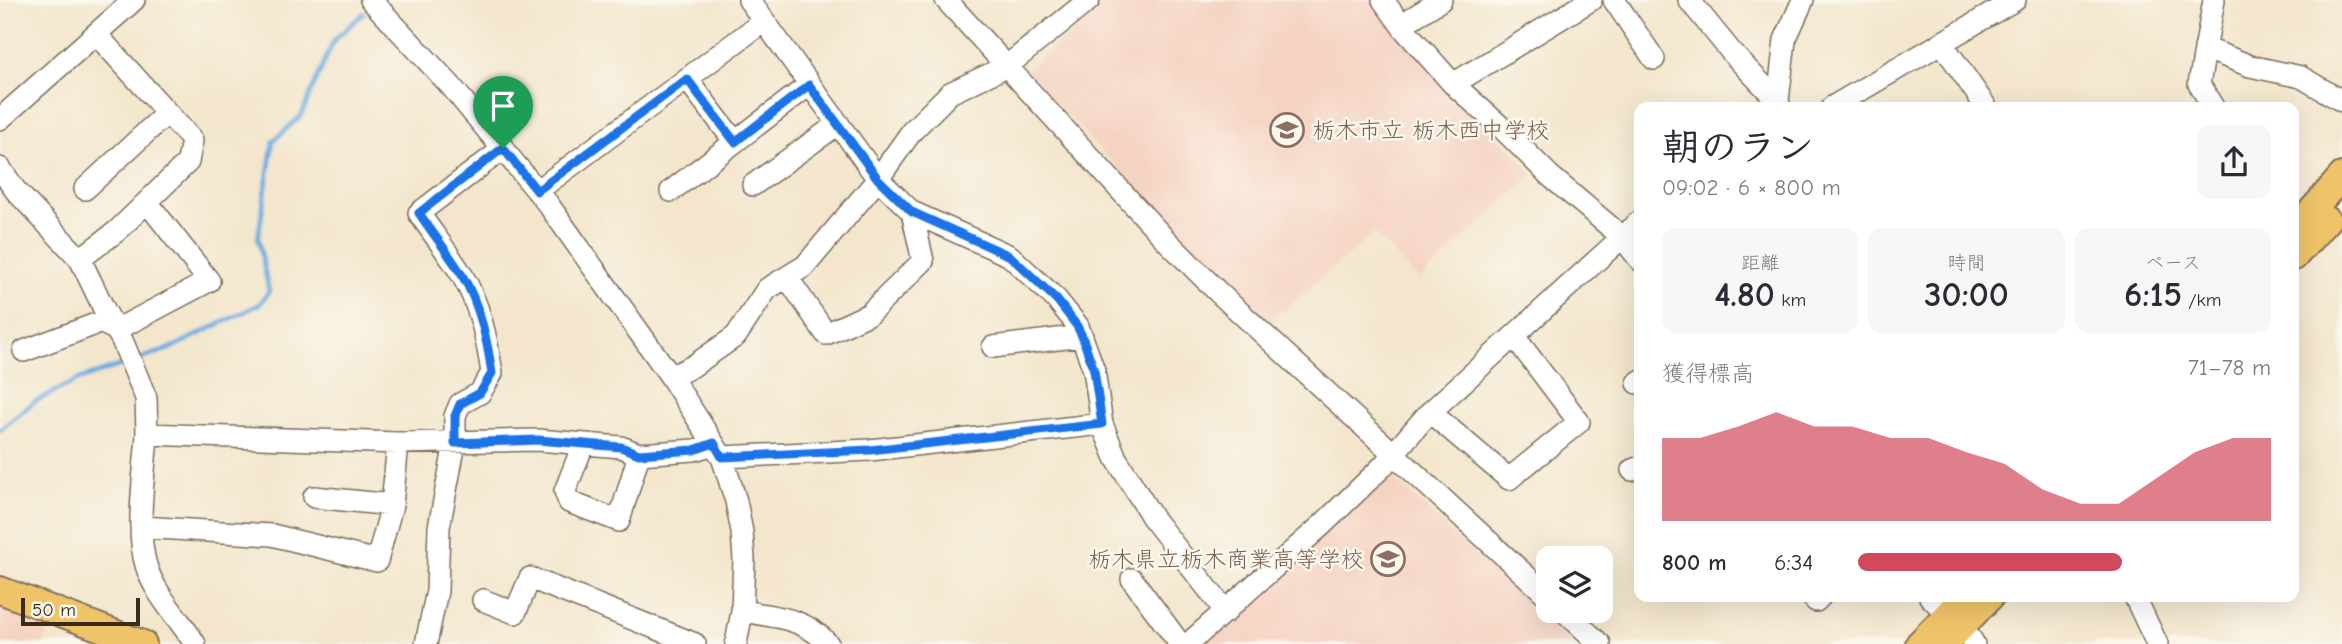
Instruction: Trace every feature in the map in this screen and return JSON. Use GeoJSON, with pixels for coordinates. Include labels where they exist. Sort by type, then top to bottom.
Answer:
{"type":"FeatureCollection","features":[{"type":"Feature","properties":{"kind":"main road"},"geometry":{"type":"LineString","coordinates":[[2299,224],[2342,176]]}},
{"type":"Feature","properties":{"kind":"main road"},"geometry":{"type":"LineString","coordinates":[[2299,251],[2342,202]]}},
{"type":"Feature","properties":{"kind":"main road"},"geometry":{"type":"LineString","coordinates":[[0,590],[143,644]]}},
{"type":"Feature","properties":{"kind":"main road"},"geometry":{"type":"LineString","coordinates":[[1919,644],[1982,602]]}},
{"type":"Feature","properties":{"kind":"street"},"geometry":{"type":"LineString","coordinates":[[0,119],[134,0]]}},
{"type":"Feature","properties":{"kind":"street"},"geometry":{"type":"LineString","coordinates":[[749,0],[878,179],[912,212],[1010,256],[1057,300],[1082,336],[1094,370],[1102,424],[1116,458],[1152,517],[1226,611]]}},
{"type":"Feature","properties":{"kind":"street"},"geometry":{"type":"LineString","coordinates":[[946,0],[1165,239],[1219,293],[1536,585]]}},
{"type":"Feature","properties":{"kind":"street"},"geometry":{"type":"LineString","coordinates":[[671,377],[693,366],[736,336],[767,289],[805,265],[878,179],[912,131],[950,93],[1007,65],[1089,0]]}},
{"type":"Feature","properties":{"kind":"street"},"geometry":{"type":"LineString","coordinates":[[1383,0],[1401,25],[1454,84],[1500,125],[1550,176],[1621,236],[1634,252]]}},
{"type":"Feature","properties":{"kind":"street"},"geometry":{"type":"LineString","coordinates":[[1401,25],[1441,0]]}},
{"type":"Feature","properties":{"kind":"street"},"geometry":{"type":"LineString","coordinates":[[1454,84],[1591,0]]}},
{"type":"Feature","properties":{"kind":"street"},"geometry":{"type":"LineString","coordinates":[[1615,0],[1654,59]]}},
{"type":"Feature","properties":{"kind":"street"},"geometry":{"type":"LineString","coordinates":[[1689,0],[1777,102]]}},
{"type":"Feature","properties":{"kind":"street"},"geometry":{"type":"LineString","coordinates":[[1779,102],[1785,40],[1802,0]]}},
{"type":"Feature","properties":{"kind":"street"},"geometry":{"type":"LineString","coordinates":[[1841,102],[2015,0]]}},
{"type":"Feature","properties":{"kind":"street"},"geometry":{"type":"LineString","coordinates":[[2210,102],[2199,83],[2214,0]]}},
{"type":"Feature","properties":{"kind":"street"},"geometry":{"type":"LineString","coordinates":[[380,4],[537,191],[671,377],[718,450],[736,501],[743,532],[741,611],[736,644]]}},
{"type":"Feature","properties":{"kind":"street"},"geometry":{"type":"LineString","coordinates":[[537,191],[764,21]]}},
{"type":"Feature","properties":{"kind":"street"},"geometry":{"type":"LineString","coordinates":[[80,259],[117,231],[188,162],[192,140],[97,35]]}},
{"type":"Feature","properties":{"kind":"street"},"geometry":{"type":"LineString","coordinates":[[1942,43],[1983,102]]}},
{"type":"Feature","properties":{"kind":"street"},"geometry":{"type":"LineString","coordinates":[[2205,48],[2250,66],[2301,77],[2342,101]]}},
{"type":"Feature","properties":{"kind":"street"},"geometry":{"type":"LineString","coordinates":[[687,79],[735,142]]}},
{"type":"Feature","properties":{"kind":"street"},"geometry":{"type":"LineString","coordinates":[[671,191],[809,85]]}},
{"type":"Feature","properties":{"kind":"street"},"geometry":{"type":"LineString","coordinates":[[85,189],[167,113]]}},
{"type":"Feature","properties":{"kind":"street"},"geometry":{"type":"LineString","coordinates":[[753,185],[838,124]]}},
{"type":"Feature","properties":{"kind":"street"},"geometry":{"type":"LineString","coordinates":[[426,644],[437,592],[439,527],[455,443],[455,416],[460,404],[480,393],[492,373],[487,341],[477,309],[462,276],[419,213],[503,148]]}},
{"type":"Feature","properties":{"kind":"street"},"geometry":{"type":"LineString","coordinates":[[0,167],[16,191],[80,259],[146,398],[147,434],[141,527],[146,566],[160,594],[195,644]]}},
{"type":"Feature","properties":{"kind":"street"},"geometry":{"type":"LineString","coordinates":[[116,330],[209,281],[147,202]]}},
{"type":"Feature","properties":{"kind":"street"},"geometry":{"type":"LineString","coordinates":[[787,277],[826,334],[869,314],[923,261],[912,212]]}},
{"type":"Feature","properties":{"kind":"street"},"geometry":{"type":"LineString","coordinates":[[1188,644],[1354,495],[1430,412],[1634,226]]}},
{"type":"Feature","properties":{"kind":"street"},"geometry":{"type":"LineString","coordinates":[[24,351],[101,322],[116,330]]}},
{"type":"Feature","properties":{"kind":"street"},"geometry":{"type":"LineString","coordinates":[[993,347],[1082,336]]}},
{"type":"Feature","properties":{"kind":"street"},"geometry":{"type":"LineString","coordinates":[[1430,412],[1509,479],[1579,422],[1514,337]]}},
{"type":"Feature","properties":{"kind":"street"},"geometry":{"type":"LineString","coordinates":[[147,434],[398,443],[538,440],[621,447],[639,454],[694,450],[870,450],[1102,424]]}},
{"type":"Feature","properties":{"kind":"street"},"geometry":{"type":"LineString","coordinates":[[141,527],[272,535],[377,561],[392,505],[398,443]]}},
{"type":"Feature","properties":{"kind":"street"},"geometry":{"type":"LineString","coordinates":[[583,445],[565,491],[569,502],[619,521],[639,454]]}},
{"type":"Feature","properties":{"kind":"street"},"geometry":{"type":"LineString","coordinates":[[314,497],[392,505]]}},
{"type":"Feature","properties":{"kind":"street"},"geometry":{"type":"LineString","coordinates":[[483,600],[515,612],[530,578],[695,644]]}},
{"type":"Feature","properties":{"kind":"street"},"geometry":{"type":"LineString","coordinates":[[1132,579],[1180,644]]}},
{"type":"Feature","properties":{"kind":"street"},"geometry":{"type":"LineString","coordinates":[[2137,602],[2157,644]]}},
{"type":"Feature","properties":{"kind":"street"},"geometry":{"type":"LineString","coordinates":[[741,611],[795,620],[818,632],[828,644]]}},
{"type":"Feature","properties":{"kind":"street"},"geometry":{"type":"LineString","coordinates":[[1577,623],[1600,644]]}},
{"type":"Feature","properties":{"kind":"shaded area","name":"栃木市立 栃木西中学校"},"geometry":{"type":"Polygon","coordinates":[[[1109,0],[1372,0],[1534,174],[1419,280],[1374,233],[1266,326],[1026,71],[1109,0]]]}},
{"type":"Feature","properties":{"kind":"shaded area","name":"栃木県立栃木商業高等学校"},"geometry":{"type":"Polygon","coordinates":[[[1390,475],[1536,611],[1536,623],[1549,623],[1571,644],[1199,644],[1390,475]]]}},
{"type":"Feature","properties":{"kind":"shaded area"},"geometry":{"type":"Polygon","coordinates":[[[0,605],[51,624],[43,644],[0,644],[0,605]]]}},
{"type":"Feature","properties":{"kind":"waterway"},"geometry":{"type":"LineString","coordinates":[[136,360],[169,349],[260,304],[269,291],[258,238],[273,141],[301,116],[334,40],[364,13]]}},
{"type":"Feature","properties":{"kind":"waterway"},"geometry":{"type":"LineString","coordinates":[[0,430],[34,402],[80,379],[125,364]]}},
{"type":"Feature","properties":{"kind":"place","name":"栃木市立 栃木西中学校"},"geometry":{"type":"Point","coordinates":[1287,130]}},
{"type":"Feature","properties":{"kind":"place","name":"栃木県立栃木商業高等学校"},"geometry":{"type":"Point","coordinates":[1388,559]}},
{"type":"Feature","properties":{"kind":"route"},"geometry":{"type":"LineString","coordinates":[[687,79],[735,142],[809,85],[878,179],[912,212],[1010,256],[1057,300],[1082,336],[1094,370],[1102,424],[870,450],[722,457],[714,443],[694,450],[639,454],[621,447],[538,440],[455,443],[455,416],[460,404],[480,393],[492,373],[487,341],[477,309],[462,276],[419,213],[503,148],[537,191],[687,79]]}}]}
